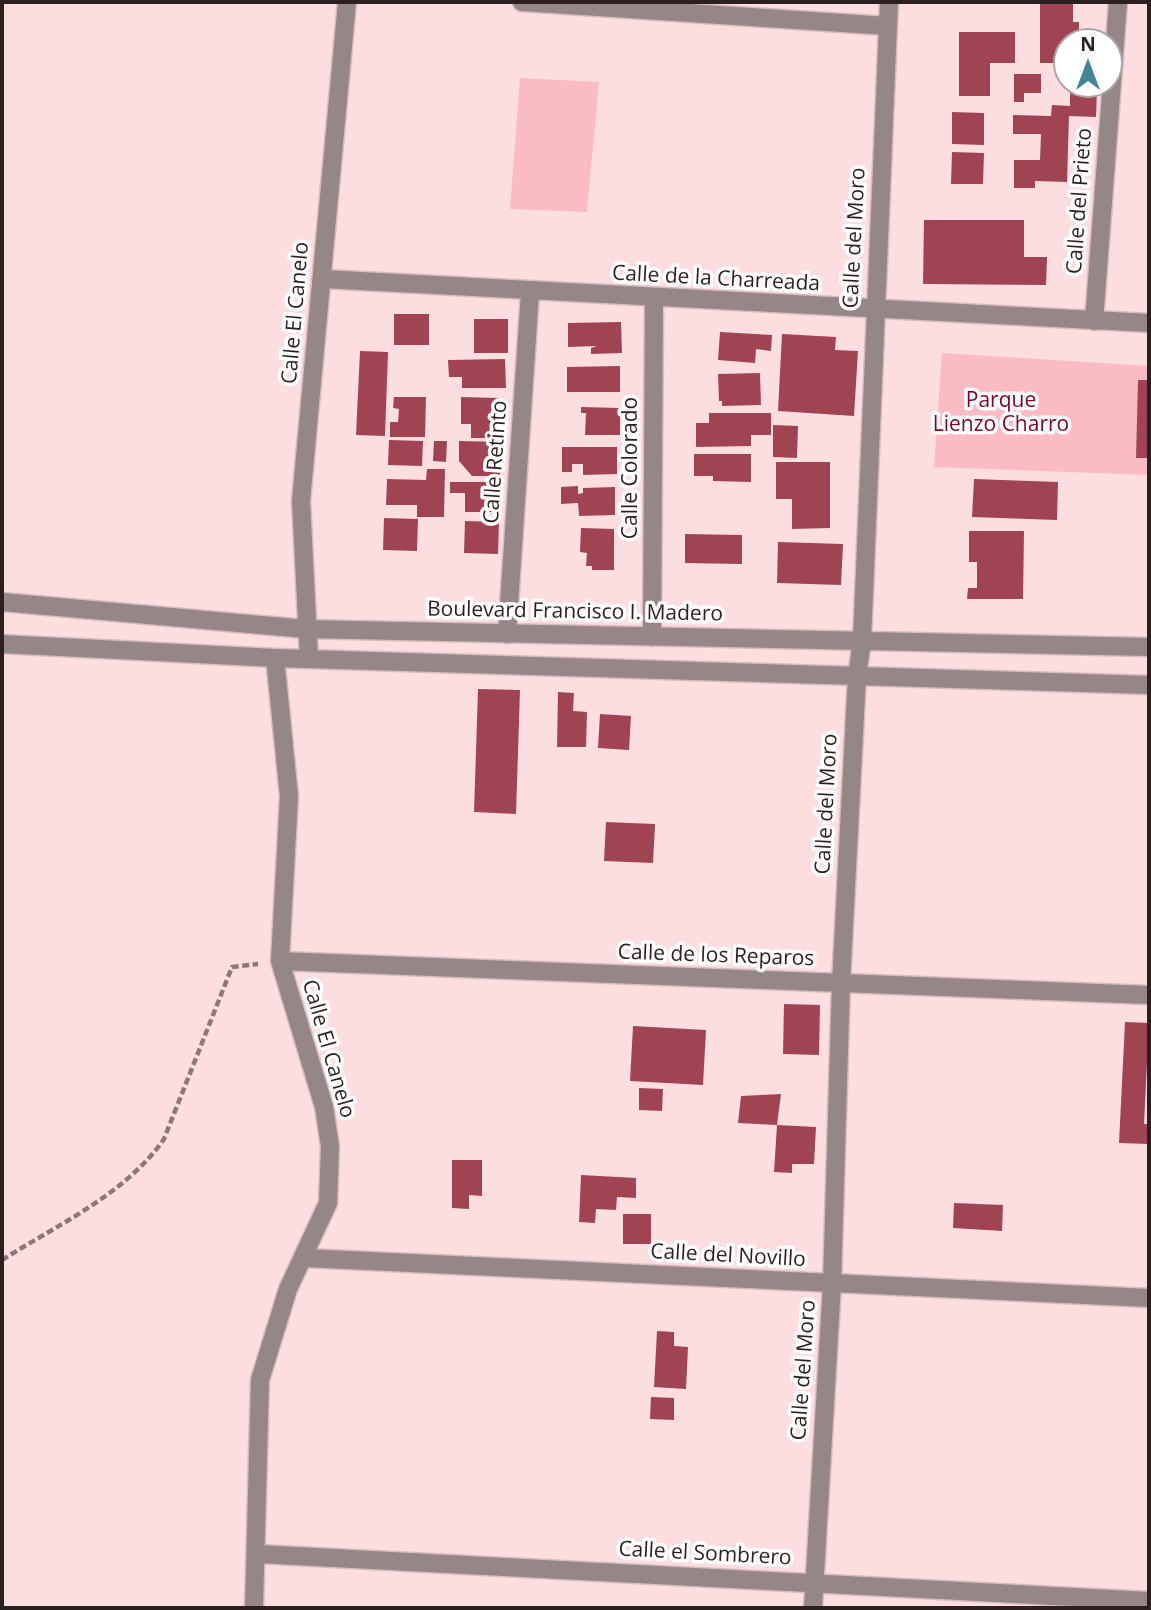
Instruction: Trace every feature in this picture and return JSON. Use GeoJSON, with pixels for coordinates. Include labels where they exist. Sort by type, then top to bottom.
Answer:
{"type":"FeatureCollection","features":[{"type":"Feature","properties":{"kind":"street","name":"Calle El Canelo"},"geometry":{"type":"LineString","coordinates":[[309,659],[301,501],[347,2]]}},
{"type":"Feature","properties":{"kind":"street"},"geometry":{"type":"LineString","coordinates":[[522,2],[888,26]]}},
{"type":"Feature","properties":{"kind":"street","name":"Calle del Moro"},"geometry":{"type":"LineString","coordinates":[[813,1608],[832,1284],[841,983],[857,676],[862,641],[889,2]]}},
{"type":"Feature","properties":{"kind":"street","name":"Calle del Prieto"},"geometry":{"type":"LineString","coordinates":[[1094,321],[1118,2]]}},
{"type":"Feature","properties":{"kind":"street","name":"Calle de la Charreada"},"geometry":{"type":"LineString","coordinates":[[323,279],[530,293],[1149,323]]}},
{"type":"Feature","properties":{"kind":"street","name":"Calle Retinto"},"geometry":{"type":"LineString","coordinates":[[507,634],[530,293]]}},
{"type":"Feature","properties":{"kind":"street","name":"Calle Colorado"},"geometry":{"type":"LineString","coordinates":[[652,637],[654,299]]}},
{"type":"Feature","properties":{"kind":"street","name":"Boulevard Francisco I. Madero"},"geometry":{"type":"LineString","coordinates":[[2,603],[306,629],[1149,647]]}},
{"type":"Feature","properties":{"kind":"street"},"geometry":{"type":"LineString","coordinates":[[2,644],[275,658],[1149,685]]}},
{"type":"Feature","properties":{"kind":"street","name":"Calle El Canelo"},"geometry":{"type":"LineString","coordinates":[[254,1608],[258,1554],[260,1380],[288,1289],[305,1258],[328,1203],[330,1146],[324,1107],[280,961],[289,796],[275,658]]}},
{"type":"Feature","properties":{"kind":"street","name":"Calle de los Reparos"},"geometry":{"type":"LineString","coordinates":[[280,961],[1149,995]]}},
{"type":"Feature","properties":{"kind":"street","name":"Calle del Novillo"},"geometry":{"type":"LineString","coordinates":[[305,1258],[1149,1298]]}},
{"type":"Feature","properties":{"kind":"street","name":"Calle el Sombrero"},"geometry":{"type":"LineString","coordinates":[[258,1554],[1149,1601]]}},
{"type":"Feature","properties":{"kind":"path"},"geometry":{"type":"LineString","coordinates":[[2,1260],[126,1181],[148,1162],[164,1139],[232,967],[280,961]]}},
{"type":"Feature","properties":{"kind":"green space"},"geometry":{"type":"Polygon","coordinates":[[[520,78],[599,82],[587,212],[510,209],[520,78]]]}},
{"type":"Feature","properties":{"kind":"green space","name":"Parque Lienzo Charro"},"geometry":{"type":"Polygon","coordinates":[[[942,353],[1149,366],[1149,475],[934,467],[942,353]]]}},
{"type":"Feature","properties":{"kind":"building"},"geometry":{"type":"Polygon","coordinates":[[[1040,2],[1073,2],[1073,22],[1079,22],[1079,28],[1053,28],[1053,63],[1040,63],[1040,2]]]}},
{"type":"Feature","properties":{"kind":"building"},"geometry":{"type":"Polygon","coordinates":[[[959,32],[1015,32],[1015,63],[990,63],[990,96],[959,96],[959,32]]]}},
{"type":"Feature","properties":{"kind":"building"},"geometry":{"type":"Polygon","coordinates":[[[1014,74],[1041,74],[1041,93],[1024,93],[1024,102],[1014,102],[1014,74]]]}},
{"type":"Feature","properties":{"kind":"building"},"geometry":{"type":"Polygon","coordinates":[[[1070,98],[1097,98],[1096,117],[1069,116],[1067,182],[1035,181],[1035,188],[1014,188],[1014,160],[1040,160],[1041,134],[1013,134],[1013,115],[1051,116],[1052,105],[1070,106],[1070,98]]]}},
{"type":"Feature","properties":{"kind":"building"},"geometry":{"type":"Polygon","coordinates":[[[952,112],[984,113],[984,145],[952,144],[952,112]]]}},
{"type":"Feature","properties":{"kind":"building"},"geometry":{"type":"Polygon","coordinates":[[[952,152],[984,153],[983,184],[951,184],[952,152]]]}},
{"type":"Feature","properties":{"kind":"building"},"geometry":{"type":"Polygon","coordinates":[[[924,220],[1024,220],[1024,257],[1047,257],[1046,285],[923,284],[924,220]]]}},
{"type":"Feature","properties":{"kind":"building"},"geometry":{"type":"Polygon","coordinates":[[[394,314],[429,314],[429,345],[394,345],[394,314]]]}},
{"type":"Feature","properties":{"kind":"building"},"geometry":{"type":"Polygon","coordinates":[[[474,319],[508,319],[508,353],[474,353],[474,319]]]}},
{"type":"Feature","properties":{"kind":"building"},"geometry":{"type":"Polygon","coordinates":[[[621,322],[622,353],[591,354],[591,348],[597,346],[568,347],[568,323],[621,322]]]}},
{"type":"Feature","properties":{"kind":"building"},"geometry":{"type":"Polygon","coordinates":[[[720,332],[772,335],[771,351],[756,349],[755,363],[718,360],[720,332]]]}},
{"type":"Feature","properties":{"kind":"building"},"geometry":{"type":"Polygon","coordinates":[[[782,334],[836,337],[835,350],[858,351],[854,416],[778,411],[782,334]]]}},
{"type":"Feature","properties":{"kind":"building"},"geometry":{"type":"Polygon","coordinates":[[[360,351],[388,352],[385,436],[356,435],[360,351]]]}},
{"type":"Feature","properties":{"kind":"building"},"geometry":{"type":"Polygon","coordinates":[[[505,359],[506,388],[462,388],[462,377],[449,377],[448,360],[505,359]]]}},
{"type":"Feature","properties":{"kind":"building"},"geometry":{"type":"Polygon","coordinates":[[[620,366],[620,392],[567,392],[567,367],[620,366]]]}},
{"type":"Feature","properties":{"kind":"building"},"geometry":{"type":"Polygon","coordinates":[[[760,373],[761,405],[722,406],[722,401],[719,401],[718,374],[760,373]]]}},
{"type":"Feature","properties":{"kind":"building"},"geometry":{"type":"Polygon","coordinates":[[[1138,380],[1149,380],[1149,458],[1136,458],[1138,380]]]}},
{"type":"Feature","properties":{"kind":"building"},"geometry":{"type":"Polygon","coordinates":[[[394,397],[426,397],[425,437],[390,437],[390,422],[398,422],[399,409],[393,408],[394,397]]]}},
{"type":"Feature","properties":{"kind":"building"},"geometry":{"type":"Polygon","coordinates":[[[461,397],[498,398],[498,438],[471,438],[471,424],[461,424],[461,397]]]}},
{"type":"Feature","properties":{"kind":"building"},"geometry":{"type":"Polygon","coordinates":[[[581,407],[620,408],[620,435],[585,435],[586,413],[581,413],[581,407]]]}},
{"type":"Feature","properties":{"kind":"building"},"geometry":{"type":"Polygon","coordinates":[[[709,413],[771,413],[771,435],[751,435],[751,446],[696,447],[696,423],[709,423],[709,413]]]}},
{"type":"Feature","properties":{"kind":"building"},"geometry":{"type":"Polygon","coordinates":[[[773,425],[798,426],[797,458],[773,457],[773,425]]]}},
{"type":"Feature","properties":{"kind":"building"},"geometry":{"type":"Polygon","coordinates":[[[389,440],[423,441],[422,466],[388,465],[389,440]]]}},
{"type":"Feature","properties":{"kind":"building"},"geometry":{"type":"Polygon","coordinates":[[[434,441],[447,441],[446,462],[433,461],[434,441]]]}},
{"type":"Feature","properties":{"kind":"building"},"geometry":{"type":"Polygon","coordinates":[[[459,441],[500,442],[500,476],[472,476],[459,461],[459,441]]]}},
{"type":"Feature","properties":{"kind":"building"},"geometry":{"type":"Polygon","coordinates":[[[562,447],[617,447],[617,474],[583,475],[583,464],[572,464],[572,472],[562,472],[562,447]]]}},
{"type":"Feature","properties":{"kind":"building"},"geometry":{"type":"Polygon","coordinates":[[[694,454],[751,454],[751,482],[713,481],[713,476],[694,476],[694,454]]]}},
{"type":"Feature","properties":{"kind":"building"},"geometry":{"type":"Polygon","coordinates":[[[776,462],[830,462],[830,528],[792,529],[792,499],[776,499],[776,462]]]}},
{"type":"Feature","properties":{"kind":"building"},"geometry":{"type":"Polygon","coordinates":[[[427,469],[445,469],[444,517],[417,517],[417,505],[386,505],[387,479],[426,480],[427,469]]]}},
{"type":"Feature","properties":{"kind":"building"},"geometry":{"type":"Polygon","coordinates":[[[974,479],[1058,482],[1057,520],[972,517],[974,479]]]}},
{"type":"Feature","properties":{"kind":"building"},"geometry":{"type":"Polygon","coordinates":[[[450,482],[501,482],[501,512],[465,512],[465,493],[450,493],[450,482]]]}},
{"type":"Feature","properties":{"kind":"building"},"geometry":{"type":"Polygon","coordinates":[[[578,486],[578,494],[583,493],[583,488],[615,487],[615,515],[579,516],[578,503],[561,504],[561,487],[578,486]]]}},
{"type":"Feature","properties":{"kind":"building"},"geometry":{"type":"Polygon","coordinates":[[[384,518],[418,519],[417,551],[383,550],[384,518]]]}},
{"type":"Feature","properties":{"kind":"building"},"geometry":{"type":"Polygon","coordinates":[[[465,521],[499,522],[498,554],[464,553],[465,521]]]}},
{"type":"Feature","properties":{"kind":"building"},"geometry":{"type":"Polygon","coordinates":[[[581,528],[614,529],[614,570],[592,570],[592,566],[586,566],[587,553],[580,552],[581,528]]]}},
{"type":"Feature","properties":{"kind":"building"},"geometry":{"type":"Polygon","coordinates":[[[969,531],[1024,531],[1023,599],[967,599],[968,588],[977,588],[977,562],[969,562],[969,531]]]}},
{"type":"Feature","properties":{"kind":"building"},"geometry":{"type":"Polygon","coordinates":[[[685,534],[742,535],[742,564],[685,563],[685,534]]]}},
{"type":"Feature","properties":{"kind":"building"},"geometry":{"type":"Polygon","coordinates":[[[778,542],[843,544],[841,585],[777,583],[778,542]]]}},
{"type":"Feature","properties":{"kind":"building"},"geometry":{"type":"Polygon","coordinates":[[[478,689],[520,690],[516,814],[474,812],[478,689]]]}},
{"type":"Feature","properties":{"kind":"building"},"geometry":{"type":"Polygon","coordinates":[[[558,692],[574,693],[573,711],[587,712],[586,747],[557,747],[558,692]]]}},
{"type":"Feature","properties":{"kind":"building"},"geometry":{"type":"Polygon","coordinates":[[[600,714],[631,716],[629,750],[598,748],[600,714]]]}},
{"type":"Feature","properties":{"kind":"building"},"geometry":{"type":"Polygon","coordinates":[[[606,822],[655,824],[653,863],[604,861],[606,822]]]}},
{"type":"Feature","properties":{"kind":"building"},"geometry":{"type":"Polygon","coordinates":[[[784,1004],[820,1005],[819,1055],[783,1054],[784,1004]]]}},
{"type":"Feature","properties":{"kind":"building"},"geometry":{"type":"Polygon","coordinates":[[[1125,1022],[1149,1023],[1144,1124],[1149,1124],[1149,1144],[1119,1143],[1125,1022]]]}},
{"type":"Feature","properties":{"kind":"building"},"geometry":{"type":"Polygon","coordinates":[[[633,1026],[706,1030],[703,1085],[630,1081],[633,1026]]]}},
{"type":"Feature","properties":{"kind":"building"},"geometry":{"type":"Polygon","coordinates":[[[639,1088],[663,1089],[662,1111],[639,1110],[639,1088]]]}},
{"type":"Feature","properties":{"kind":"building"},"geometry":{"type":"Polygon","coordinates":[[[781,1094],[777,1125],[738,1123],[741,1096],[781,1094]]]}},
{"type":"Feature","properties":{"kind":"building"},"geometry":{"type":"Polygon","coordinates":[[[777,1125],[816,1127],[814,1164],[792,1164],[792,1173],[774,1172],[777,1125]]]}},
{"type":"Feature","properties":{"kind":"building"},"geometry":{"type":"Polygon","coordinates":[[[452,1160],[482,1160],[482,1196],[469,1195],[469,1209],[452,1208],[452,1160]]]}},
{"type":"Feature","properties":{"kind":"building"},"geometry":{"type":"Polygon","coordinates":[[[581,1175],[636,1178],[636,1198],[617,1197],[616,1210],[596,1209],[595,1223],[579,1222],[581,1175]]]}},
{"type":"Feature","properties":{"kind":"building"},"geometry":{"type":"Polygon","coordinates":[[[954,1203],[1003,1205],[1002,1231],[953,1228],[954,1203]]]}},
{"type":"Feature","properties":{"kind":"building"},"geometry":{"type":"Polygon","coordinates":[[[623,1214],[651,1214],[651,1244],[623,1244],[623,1214]]]}},
{"type":"Feature","properties":{"kind":"building"},"geometry":{"type":"Polygon","coordinates":[[[657,1331],[674,1332],[674,1346],[688,1347],[686,1389],[654,1387],[657,1331]]]}},
{"type":"Feature","properties":{"kind":"building"},"geometry":{"type":"Polygon","coordinates":[[[651,1397],[674,1398],[674,1420],[650,1419],[651,1397]]]}}]}
